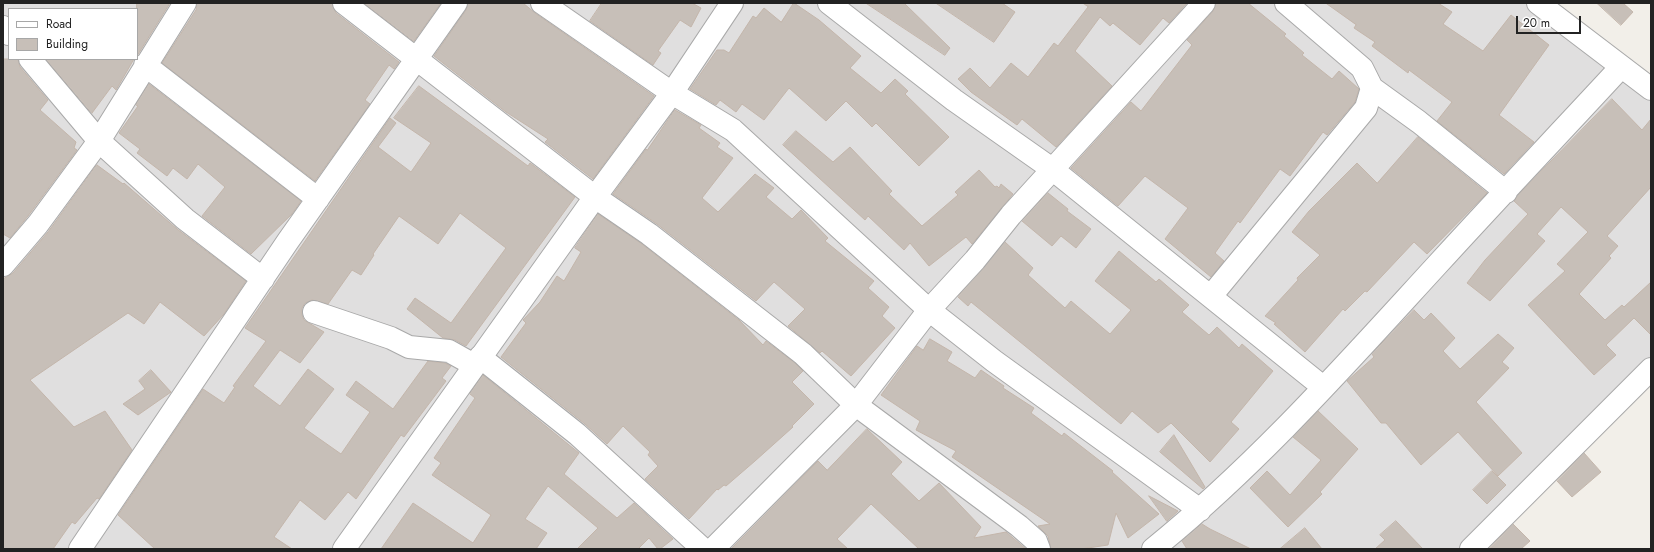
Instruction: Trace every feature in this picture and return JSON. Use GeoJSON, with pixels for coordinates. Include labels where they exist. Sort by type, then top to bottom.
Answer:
{"type":"FeatureCollection","features":[{"type":"Feature","properties":{"kind":"street"},"geometry":{"type":"LineString","coordinates":[[3,265],[38,224],[99,141],[185,3]]}},
{"type":"Feature","properties":{"kind":"street"},"geometry":{"type":"LineString","coordinates":[[344,3],[595,197],[649,234],[803,354],[856,405],[1019,526],[1036,541],[1039,549]]}},
{"type":"Feature","properties":{"kind":"street"},"geometry":{"type":"LineString","coordinates":[[80,549],[318,199],[456,3]]}},
{"type":"Feature","properties":{"kind":"street"},"geometry":{"type":"LineString","coordinates":[[542,3],[672,92],[733,130],[929,310],[994,361],[1200,510]]}},
{"type":"Feature","properties":{"kind":"street"},"geometry":{"type":"LineString","coordinates":[[344,549],[477,360],[672,92],[732,3]]}},
{"type":"Feature","properties":{"kind":"street"},"geometry":{"type":"LineString","coordinates":[[829,3],[954,100],[1052,169],[1323,387]]}},
{"type":"Feature","properties":{"kind":"street"},"geometry":{"type":"LineString","coordinates":[[713,549],[856,405],[929,310],[975,260],[1052,169],[1204,3]]}},
{"type":"Feature","properties":{"kind":"street"},"geometry":{"type":"LineString","coordinates":[[1286,3],[1362,68],[1372,88],[1419,122],[1506,192]]}},
{"type":"Feature","properties":{"kind":"street"},"geometry":{"type":"LineString","coordinates":[[1538,3],[1651,90]]}},
{"type":"Feature","properties":{"kind":"street"},"geometry":{"type":"LineString","coordinates":[[31,60],[99,141],[185,219],[263,279]]}},
{"type":"Feature","properties":{"kind":"street"},"geometry":{"type":"LineString","coordinates":[[145,65],[318,199]]}},
{"type":"Feature","properties":{"kind":"street"},"geometry":{"type":"LineString","coordinates":[[1153,549],[1200,510],[1242,470],[1323,387],[1621,67]]}},
{"type":"Feature","properties":{"kind":"street"},"geometry":{"type":"LineString","coordinates":[[1211,296],[1366,108],[1372,88]]}},
{"type":"Feature","properties":{"kind":"street"},"geometry":{"type":"LineString","coordinates":[[314,312],[391,338],[409,347],[449,351],[477,360],[577,434],[703,549]]}},
{"type":"Feature","properties":{"kind":"street"},"geometry":{"type":"LineString","coordinates":[[1471,549],[1651,369]]}},
{"type":"Feature","properties":{"kind":"shaded area"},"geometry":{"type":"Polygon","coordinates":[[[3,3],[1542,3],[1651,101],[1651,379],[1476,549],[3,549],[3,3]]]}},
{"type":"Feature","properties":{"kind":"building"},"geometry":{"type":"Polygon","coordinates":[[[137,3],[170,3],[138,54],[138,8],[137,3]]]}},
{"type":"Feature","properties":{"kind":"building"},"geometry":{"type":"Polygon","coordinates":[[[197,3],[332,3],[336,13],[399,62],[394,69],[389,65],[365,100],[370,104],[315,181],[162,63],[196,10],[197,3]]]}},
{"type":"Feature","properties":{"kind":"building"},"geometry":{"type":"Polygon","coordinates":[[[364,3],[441,3],[414,41],[364,3]]]}},
{"type":"Feature","properties":{"kind":"building"},"geometry":{"type":"Polygon","coordinates":[[[468,3],[523,3],[535,13],[654,96],[593,179],[545,142],[548,139],[506,112],[434,56],[466,10],[468,3]]]}},
{"type":"Feature","properties":{"kind":"building"},"geometry":{"type":"Polygon","coordinates":[[[602,3],[692,3],[701,8],[691,27],[680,20],[658,51],[661,53],[653,65],[590,21],[602,3]]]}},
{"type":"Feature","properties":{"kind":"building"},"geometry":{"type":"Polygon","coordinates":[[[794,3],[819,20],[861,56],[850,68],[881,93],[895,79],[908,91],[905,94],[949,137],[919,166],[876,123],[872,127],[846,101],[826,121],[789,88],[764,120],[742,104],[736,112],[720,100],[716,105],[690,89],[717,50],[724,50],[729,53],[753,16],[756,18],[764,8],[781,22],[794,3]]]}},
{"type":"Feature","properties":{"kind":"building"},"geometry":{"type":"Polygon","coordinates":[[[866,3],[904,3],[950,48],[945,55],[866,3]]]}},
{"type":"Feature","properties":{"kind":"building"},"geometry":{"type":"Polygon","coordinates":[[[936,3],[1002,3],[1015,12],[994,42],[936,3]]]}},
{"type":"Feature","properties":{"kind":"building"},"geometry":{"type":"Polygon","coordinates":[[[1083,3],[1187,3],[1169,23],[1163,18],[1140,45],[1113,23],[1110,26],[1100,17],[1075,51],[1112,86],[1056,147],[1022,119],[1017,125],[971,92],[958,79],[970,68],[990,88],[1011,63],[1028,77],[1054,43],[1058,46],[1088,7],[1083,3]]]}},
{"type":"Feature","properties":{"kind":"building"},"geometry":{"type":"Polygon","coordinates":[[[1216,3],[1248,3],[1286,34],[1284,36],[1304,53],[1302,55],[1332,79],[1339,71],[1359,89],[1355,102],[1327,135],[1323,132],[1290,176],[1280,169],[1240,223],[1238,221],[1215,253],[1224,261],[1211,277],[1165,239],[1188,208],[1145,176],[1118,206],[1071,168],[1131,102],[1141,111],[1192,45],[1187,40],[1213,11],[1216,3]]]}},
{"type":"Feature","properties":{"kind":"building"},"geometry":{"type":"Polygon","coordinates":[[[1326,3],[1438,3],[1452,12],[1443,24],[1483,51],[1511,15],[1549,45],[1499,115],[1534,142],[1504,174],[1437,121],[1452,102],[1409,70],[1408,73],[1372,46],[1375,42],[1354,28],[1356,25],[1326,3]]]}},
{"type":"Feature","properties":{"kind":"building"},"geometry":{"type":"Polygon","coordinates":[[[1597,3],[1623,3],[1633,12],[1621,25],[1597,3]]]}},
{"type":"Feature","properties":{"kind":"building"},"geometry":{"type":"Polygon","coordinates":[[[3,59],[8,59],[18,60],[20,67],[48,100],[40,110],[76,142],[74,148],[77,150],[10,238],[3,234],[3,59]]]}},
{"type":"Feature","properties":{"kind":"building"},"geometry":{"type":"Polygon","coordinates":[[[47,60],[133,60],[116,90],[112,86],[92,113],[47,60]]]}},
{"type":"Feature","properties":{"kind":"building"},"geometry":{"type":"Polygon","coordinates":[[[149,84],[301,201],[292,214],[251,254],[202,216],[225,187],[198,164],[187,179],[173,168],[167,176],[137,153],[140,149],[119,133],[138,106],[136,105],[149,84]]]}},
{"type":"Feature","properties":{"kind":"building"},"geometry":{"type":"Polygon","coordinates":[[[419,86],[528,166],[530,163],[575,197],[466,346],[455,340],[443,338],[407,309],[415,298],[451,323],[506,248],[460,213],[438,244],[399,216],[373,254],[374,255],[361,275],[352,270],[328,304],[312,300],[305,303],[302,308],[304,320],[324,332],[300,363],[280,350],[253,386],[280,406],[308,369],[334,389],[304,428],[341,454],[370,412],[346,395],[356,381],[393,409],[428,361],[445,363],[451,366],[442,378],[446,381],[404,437],[401,435],[356,499],[348,492],[325,520],[300,500],[274,537],[292,549],[155,549],[118,515],[203,389],[224,403],[235,387],[233,386],[266,341],[245,328],[390,118],[396,123],[378,147],[411,172],[431,143],[394,118],[419,86]]]}},
{"type":"Feature","properties":{"kind":"building"},"geometry":{"type":"Polygon","coordinates":[[[1612,99],[1642,130],[1651,119],[1651,187],[1607,236],[1618,246],[1609,256],[1611,258],[1579,294],[1605,320],[1622,305],[1624,307],[1651,282],[1651,335],[1634,318],[1606,345],[1616,355],[1594,375],[1528,305],[1565,271],[1557,264],[1588,232],[1561,207],[1537,234],[1545,241],[1490,301],[1467,283],[1485,260],[1528,214],[1514,201],[1517,196],[1612,99]]]}},
{"type":"Feature","properties":{"kind":"building"},"geometry":{"type":"Polygon","coordinates":[[[675,110],[701,125],[699,128],[720,143],[717,147],[733,158],[702,198],[718,212],[755,174],[774,188],[766,197],[792,219],[801,210],[828,238],[825,241],[874,281],[868,288],[889,307],[882,316],[895,328],[851,376],[822,351],[820,353],[788,326],[805,309],[774,282],[756,301],[657,224],[613,194],[646,149],[647,150],[675,110]]]}},
{"type":"Feature","properties":{"kind":"building"},"geometry":{"type":"Polygon","coordinates":[[[796,131],[833,162],[850,147],[892,191],[889,194],[922,226],[958,195],[955,192],[979,170],[995,187],[997,186],[999,188],[1001,184],[1013,194],[972,244],[966,237],[929,266],[910,243],[904,250],[868,216],[865,220],[783,145],[796,131]]]}},
{"type":"Feature","properties":{"kind":"building"},"geometry":{"type":"Polygon","coordinates":[[[1418,137],[1487,193],[1427,254],[1414,242],[1367,292],[1365,291],[1345,311],[1343,309],[1305,352],[1274,324],[1276,323],[1265,316],[1298,280],[1297,278],[1320,255],[1292,232],[1309,211],[1357,163],[1377,183],[1418,137]]]}},
{"type":"Feature","properties":{"kind":"building"},"geometry":{"type":"Polygon","coordinates":[[[97,165],[123,184],[124,183],[177,229],[246,281],[224,314],[204,336],[160,302],[144,324],[128,313],[30,380],[74,427],[105,411],[132,450],[99,499],[97,498],[75,524],[72,522],[53,549],[3,549],[3,279],[13,273],[48,232],[97,165]]]}},
{"type":"Feature","properties":{"kind":"building"},"geometry":{"type":"Polygon","coordinates":[[[1048,193],[1068,209],[1067,211],[1091,229],[1076,248],[1061,236],[1052,246],[1022,221],[1048,193]]]}},
{"type":"Feature","properties":{"kind":"building"},"geometry":{"type":"Polygon","coordinates":[[[598,214],[642,244],[739,320],[763,345],[766,341],[795,363],[803,371],[792,382],[814,404],[792,426],[793,427],[755,461],[726,486],[724,485],[718,490],[717,489],[689,519],[645,479],[658,466],[648,455],[650,452],[623,426],[607,444],[585,424],[501,357],[526,323],[523,320],[540,302],[557,276],[564,281],[581,252],[575,248],[598,214]]]}},
{"type":"Feature","properties":{"kind":"building"},"geometry":{"type":"Polygon","coordinates":[[[1005,242],[1033,268],[1028,275],[1065,308],[1071,301],[1110,334],[1131,310],[1095,281],[1119,251],[1156,282],[1159,279],[1189,305],[1182,312],[1209,335],[1217,327],[1239,348],[1242,344],[1273,371],[1231,422],[1239,429],[1210,462],[1171,423],[1158,433],[1132,411],[1121,424],[971,302],[968,306],[958,297],[1005,242]]]}},
{"type":"Feature","properties":{"kind":"building"},"geometry":{"type":"Polygon","coordinates":[[[1414,310],[1424,320],[1431,313],[1455,338],[1443,351],[1460,369],[1498,334],[1514,348],[1502,362],[1509,368],[1476,402],[1522,453],[1498,476],[1458,432],[1421,465],[1386,423],[1381,423],[1347,381],[1374,357],[1372,354],[1414,310]]]}},
{"type":"Feature","properties":{"kind":"building"},"geometry":{"type":"Polygon","coordinates":[[[930,339],[952,352],[947,361],[975,378],[981,370],[1004,386],[1003,388],[1034,408],[1031,413],[1062,436],[1064,433],[1113,471],[1112,472],[1159,514],[1128,538],[1116,513],[1108,545],[1081,549],[1051,549],[1048,536],[1038,526],[1050,524],[952,457],[956,451],[916,430],[920,421],[881,395],[917,346],[923,350],[930,339]]]}},
{"type":"Feature","properties":{"kind":"building"},"geometry":{"type":"Polygon","coordinates":[[[151,370],[171,392],[138,415],[123,404],[145,389],[139,381],[151,370]]]}},
{"type":"Feature","properties":{"kind":"building"},"geometry":{"type":"Polygon","coordinates":[[[483,375],[579,453],[564,474],[617,518],[634,503],[673,539],[660,549],[658,549],[649,538],[638,549],[577,549],[598,528],[548,486],[525,519],[547,533],[536,549],[381,549],[413,503],[473,543],[491,515],[432,475],[441,463],[434,458],[475,398],[470,394],[483,375]]]}},
{"type":"Feature","properties":{"kind":"building"},"geometry":{"type":"Polygon","coordinates":[[[1318,411],[1358,449],[1320,492],[1322,494],[1288,527],[1250,488],[1267,471],[1290,495],[1321,460],[1293,437],[1318,411]]]}},
{"type":"Feature","properties":{"kind":"building"},"geometry":{"type":"Polygon","coordinates":[[[867,429],[902,462],[891,474],[919,501],[939,483],[981,527],[974,538],[1006,532],[1026,549],[919,549],[871,504],[837,539],[848,549],[731,549],[818,461],[827,470],[867,429]]]}},
{"type":"Feature","properties":{"kind":"building"},"geometry":{"type":"Polygon","coordinates":[[[1174,435],[1205,487],[1203,489],[1160,452],[1174,435]]]}},
{"type":"Feature","properties":{"kind":"building"},"geometry":{"type":"Polygon","coordinates":[[[1584,453],[1601,472],[1572,497],[1557,481],[1584,453]]]}},
{"type":"Feature","properties":{"kind":"building"},"geometry":{"type":"Polygon","coordinates":[[[1492,471],[1506,485],[1487,504],[1473,490],[1492,471]]]}},
{"type":"Feature","properties":{"kind":"building"},"geometry":{"type":"Polygon","coordinates":[[[1149,496],[1178,511],[1167,521],[1149,496]]]}},
{"type":"Feature","properties":{"kind":"building"},"geometry":{"type":"Polygon","coordinates":[[[1396,521],[1423,549],[1375,549],[1385,540],[1380,535],[1396,521]]]}},
{"type":"Feature","properties":{"kind":"building"},"geometry":{"type":"Polygon","coordinates":[[[1202,524],[1251,549],[1187,549],[1182,541],[1202,524]]]}},
{"type":"Feature","properties":{"kind":"building"},"geometry":{"type":"Polygon","coordinates":[[[1513,524],[1530,541],[1521,549],[1489,549],[1513,524]]]}},
{"type":"Feature","properties":{"kind":"building"},"geometry":{"type":"Polygon","coordinates":[[[1305,528],[1322,549],[1280,549],[1305,528]]]}}]}
